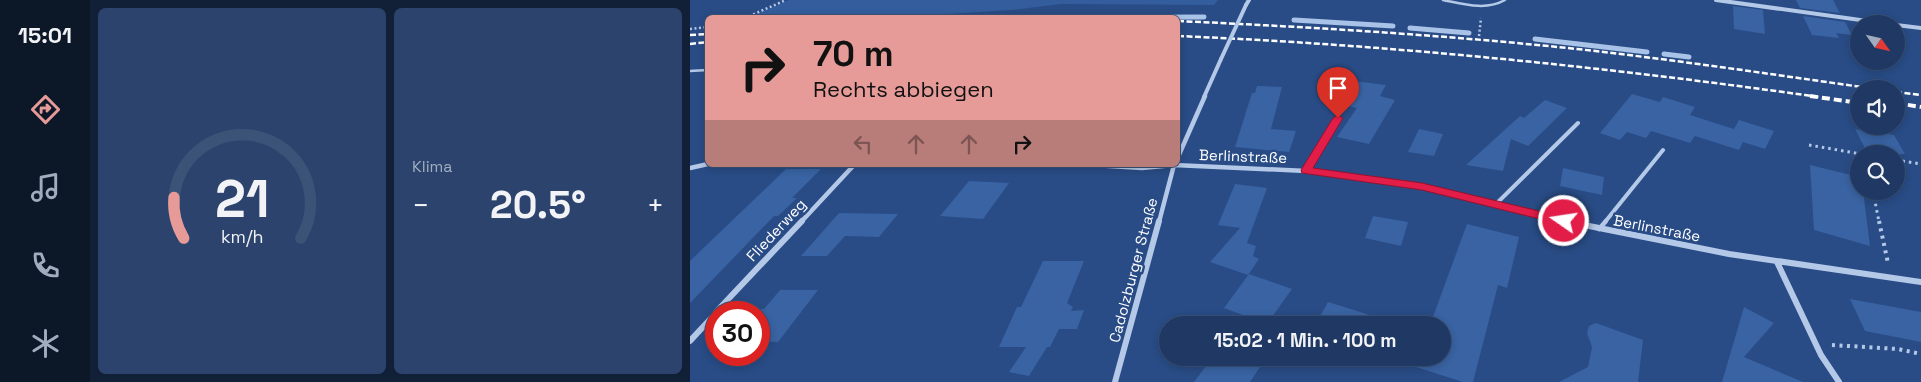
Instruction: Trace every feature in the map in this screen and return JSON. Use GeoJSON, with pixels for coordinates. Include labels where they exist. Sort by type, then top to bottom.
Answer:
{"type":"FeatureCollection","features":[{"type":"Feature","properties":{"kind":"street"},"geometry":{"type":"LineString","coordinates":[[1180,152],[1249,0]]}},
{"type":"Feature","properties":{"kind":"street"},"geometry":{"type":"LineString","coordinates":[[1716,0],[1747,2],[1850,18]]}},
{"type":"Feature","properties":{"kind":"street"},"geometry":{"type":"LineString","coordinates":[[1905,26],[1921,28]]}},
{"type":"Feature","properties":{"kind":"street"},"geometry":{"type":"LineString","coordinates":[[690,168],[705,165]]}},
{"type":"Feature","properties":{"kind":"street","name":"Berlinstraße"},"geometry":{"type":"LineString","coordinates":[[1180,165],[1306,170],[1422,187],[1599,229],[1776,262],[1921,282]]}},
{"type":"Feature","properties":{"kind":"street","name":"Fliederweg"},"geometry":{"type":"LineString","coordinates":[[727,301],[852,167]]}},
{"type":"Feature","properties":{"kind":"street","name":"Berlinstraße"},"geometry":{"type":"LineString","coordinates":[[1126,167],[1153,167]]}},
{"type":"Feature","properties":{"kind":"street","name":"Cadolzburger Straße"},"geometry":{"type":"LineString","coordinates":[[1115,382],[1173,167]]}},
{"type":"Feature","properties":{"kind":"street"},"geometry":{"type":"LineString","coordinates":[[1776,262],[1816,344],[1840,382]]}},
{"type":"Feature","properties":{"kind":"street","name":"Fliederweg"},"geometry":{"type":"LineString","coordinates":[[690,341],[705,325]]}},
{"type":"Feature","properties":{"kind":"lane"},"geometry":{"type":"LineString","coordinates":[[1444,0],[1474,5],[1501,4],[1505,0]]}},
{"type":"Feature","properties":{"kind":"lane"},"geometry":{"type":"LineString","coordinates":[[690,71],[705,70]]}},
{"type":"Feature","properties":{"kind":"lane"},"geometry":{"type":"LineString","coordinates":[[1306,170],[1338,118]]}},
{"type":"Feature","properties":{"kind":"lane"},"geometry":{"type":"LineString","coordinates":[[1495,205],[1578,123]]}},
{"type":"Feature","properties":{"kind":"lane"},"geometry":{"type":"LineString","coordinates":[[1599,229],[1663,150]]}},
{"type":"Feature","properties":{"kind":"path"},"geometry":{"type":"LineString","coordinates":[[752,15],[786,0]]}},
{"type":"Feature","properties":{"kind":"path"},"geometry":{"type":"LineString","coordinates":[[690,29],[705,27]]}},
{"type":"Feature","properties":{"kind":"path"},"geometry":{"type":"LineString","coordinates":[[1809,145],[1850,152]]}},
{"type":"Feature","properties":{"kind":"path"},"geometry":{"type":"LineString","coordinates":[[1905,161],[1921,164]]}},
{"type":"Feature","properties":{"kind":"path"},"geometry":{"type":"LineString","coordinates":[[1874,200],[1892,278]]}},
{"type":"Feature","properties":{"kind":"path"},"geometry":{"type":"LineString","coordinates":[[1816,344],[1898,349],[1921,354]]}},
{"type":"Feature","properties":{"kind":"shaded area"},"geometry":{"type":"Polygon","coordinates":[[[789,0],[1218,0],[1214,5],[1061,4],[1011,10],[948,14],[754,15],[789,0]]]}},
{"type":"Feature","properties":{"kind":"building"},"geometry":{"type":"Polygon","coordinates":[[[1796,0],[1833,0],[1840,13],[1800,8],[1796,0]]]}},
{"type":"Feature","properties":{"kind":"building"},"geometry":{"type":"Polygon","coordinates":[[[1733,6],[1763,10],[1765,34],[1734,29],[1733,6]]]}},
{"type":"Feature","properties":{"kind":"building"},"geometry":{"type":"Polygon","coordinates":[[[1803,16],[1845,22],[1850,31],[1850,35],[1836,33],[1839,38],[1812,35],[1803,16]]]}},
{"type":"Feature","properties":{"kind":"building"},"geometry":{"type":"Polygon","coordinates":[[[1354,81],[1386,85],[1380,96],[1395,100],[1369,144],[1337,137],[1357,108],[1339,104],[1354,81]]]}},
{"type":"Feature","properties":{"kind":"building"},"geometry":{"type":"Polygon","coordinates":[[[1257,86],[1282,87],[1271,129],[1296,131],[1289,152],[1235,147],[1252,93],[1255,93],[1257,86]]]}},
{"type":"Feature","properties":{"kind":"building"},"geometry":{"type":"Polygon","coordinates":[[[1632,94],[1660,102],[1663,97],[1695,107],[1690,115],[1734,129],[1739,120],[1774,131],[1765,149],[1743,142],[1739,150],[1695,136],[1690,143],[1651,131],[1646,138],[1627,132],[1620,140],[1600,133],[1632,94]]]}},
{"type":"Feature","properties":{"kind":"building"},"geometry":{"type":"Polygon","coordinates":[[[1545,100],[1567,108],[1528,146],[1511,139],[1503,171],[1466,165],[1520,116],[1524,118],[1545,100]]]}},
{"type":"Feature","properties":{"kind":"building"},"geometry":{"type":"Polygon","coordinates":[[[1419,129],[1443,134],[1434,156],[1408,152],[1419,129]]]}},
{"type":"Feature","properties":{"kind":"building"},"geometry":{"type":"Polygon","coordinates":[[[1858,135],[1894,135],[1900,145],[1863,145],[1858,135]]]}},
{"type":"Feature","properties":{"kind":"building"},"geometry":{"type":"Polygon","coordinates":[[[1810,165],[1850,175],[1850,200],[1864,200],[1870,246],[1814,230],[1810,165]]]}},
{"type":"Feature","properties":{"kind":"building"},"geometry":{"type":"Polygon","coordinates":[[[1563,168],[1604,177],[1602,195],[1560,186],[1563,168]]]}},
{"type":"Feature","properties":{"kind":"building"},"geometry":{"type":"Polygon","coordinates":[[[786,169],[821,169],[792,198],[797,198],[778,216],[774,216],[690,303],[690,261],[786,169]]]}},
{"type":"Feature","properties":{"kind":"building"},"geometry":{"type":"Polygon","coordinates":[[[969,181],[1009,183],[983,219],[940,216],[969,181]]]}},
{"type":"Feature","properties":{"kind":"building"},"geometry":{"type":"Polygon","coordinates":[[[1235,184],[1267,188],[1247,243],[1256,246],[1253,256],[1259,259],[1248,275],[1210,262],[1240,228],[1218,225],[1235,184]]]}},
{"type":"Feature","properties":{"kind":"building"},"geometry":{"type":"Polygon","coordinates":[[[839,213],[898,214],[879,237],[845,236],[827,256],[801,256],[839,213]]]}},
{"type":"Feature","properties":{"kind":"building"},"geometry":{"type":"Polygon","coordinates":[[[1373,216],[1408,222],[1401,246],[1365,238],[1373,216]]]}},
{"type":"Feature","properties":{"kind":"building"},"geometry":{"type":"Polygon","coordinates":[[[1467,224],[1519,237],[1507,288],[1498,285],[1473,382],[1463,382],[1416,367],[1451,366],[1451,316],[1433,316],[1467,224]]]}},
{"type":"Feature","properties":{"kind":"building"},"geometry":{"type":"Polygon","coordinates":[[[1043,261],[1084,261],[1067,303],[1073,307],[1071,311],[1084,310],[1077,329],[1059,329],[1050,347],[1047,347],[1029,376],[1009,372],[1026,347],[999,347],[1017,307],[1021,307],[1043,261]]]}},
{"type":"Feature","properties":{"kind":"building"},"geometry":{"type":"Polygon","coordinates":[[[1249,274],[1292,289],[1273,316],[1246,316],[1224,308],[1249,274]]]}},
{"type":"Feature","properties":{"kind":"building"},"geometry":{"type":"Polygon","coordinates":[[[780,290],[818,290],[778,342],[770,342],[770,302],[780,290]]]}},
{"type":"Feature","properties":{"kind":"building"},"geometry":{"type":"Polygon","coordinates":[[[1850,299],[1921,312],[1921,342],[1865,331],[1850,299]]]}},
{"type":"Feature","properties":{"kind":"building"},"geometry":{"type":"Polygon","coordinates":[[[1328,302],[1373,316],[1320,316],[1328,302]]]}},
{"type":"Feature","properties":{"kind":"building"},"geometry":{"type":"Polygon","coordinates":[[[1744,307],[1774,323],[1744,357],[1803,382],[1722,382],[1744,307]]]}},
{"type":"Feature","properties":{"kind":"building"},"geometry":{"type":"Polygon","coordinates":[[[1596,323],[1643,340],[1638,382],[1559,382],[1588,367],[1592,347],[1587,333],[1589,326],[1596,323]]]}},
{"type":"Feature","properties":{"kind":"building"},"geometry":{"type":"Polygon","coordinates":[[[1206,366],[1261,366],[1250,382],[1194,382],[1206,366]]]}},
{"type":"Feature","properties":{"kind":"waterway"},"geometry":{"type":"LineString","coordinates":[[1180,17],[1204,17]]}},
{"type":"Feature","properties":{"kind":"waterway"},"geometry":{"type":"LineString","coordinates":[[1294,20],[1393,26]]}},
{"type":"Feature","properties":{"kind":"waterway"},"geometry":{"type":"LineString","coordinates":[[1410,28],[1469,33]]}},
{"type":"Feature","properties":{"kind":"waterway"},"geometry":{"type":"LineString","coordinates":[[1535,39],[1647,52]]}},
{"type":"Feature","properties":{"kind":"waterway"},"geometry":{"type":"LineString","coordinates":[[1664,54],[1689,57]]}},
{"type":"Feature","properties":{"kind":"railway"},"geometry":{"type":"LineString","coordinates":[[1180,21],[1378,32],[1527,44],[1652,58],[1850,85]]}},
{"type":"Feature","properties":{"kind":"railway"},"geometry":{"type":"LineString","coordinates":[[690,35],[705,34]]}},
{"type":"Feature","properties":{"kind":"railway"},"geometry":{"type":"LineString","coordinates":[[1180,36],[1419,51],[1659,76],[1819,97]]}},
{"type":"Feature","properties":{"kind":"railway"},"geometry":{"type":"LineString","coordinates":[[690,44],[705,42]]}},
{"type":"Feature","properties":{"kind":"railway"},"geometry":{"type":"LineString","coordinates":[[1905,93],[1921,95]]}},
{"type":"Feature","properties":{"kind":"railway"},"geometry":{"type":"LineString","coordinates":[[1810,96],[1850,102]]}},
{"type":"Feature","properties":{"kind":"railway"},"geometry":{"type":"LineString","coordinates":[[1905,104],[1921,107]]}},
{"type":"Feature","properties":{"kind":"route"},"geometry":{"type":"LineString","coordinates":[[1338,118],[1306,170],[1422,187],[1564,221]]}}]}
